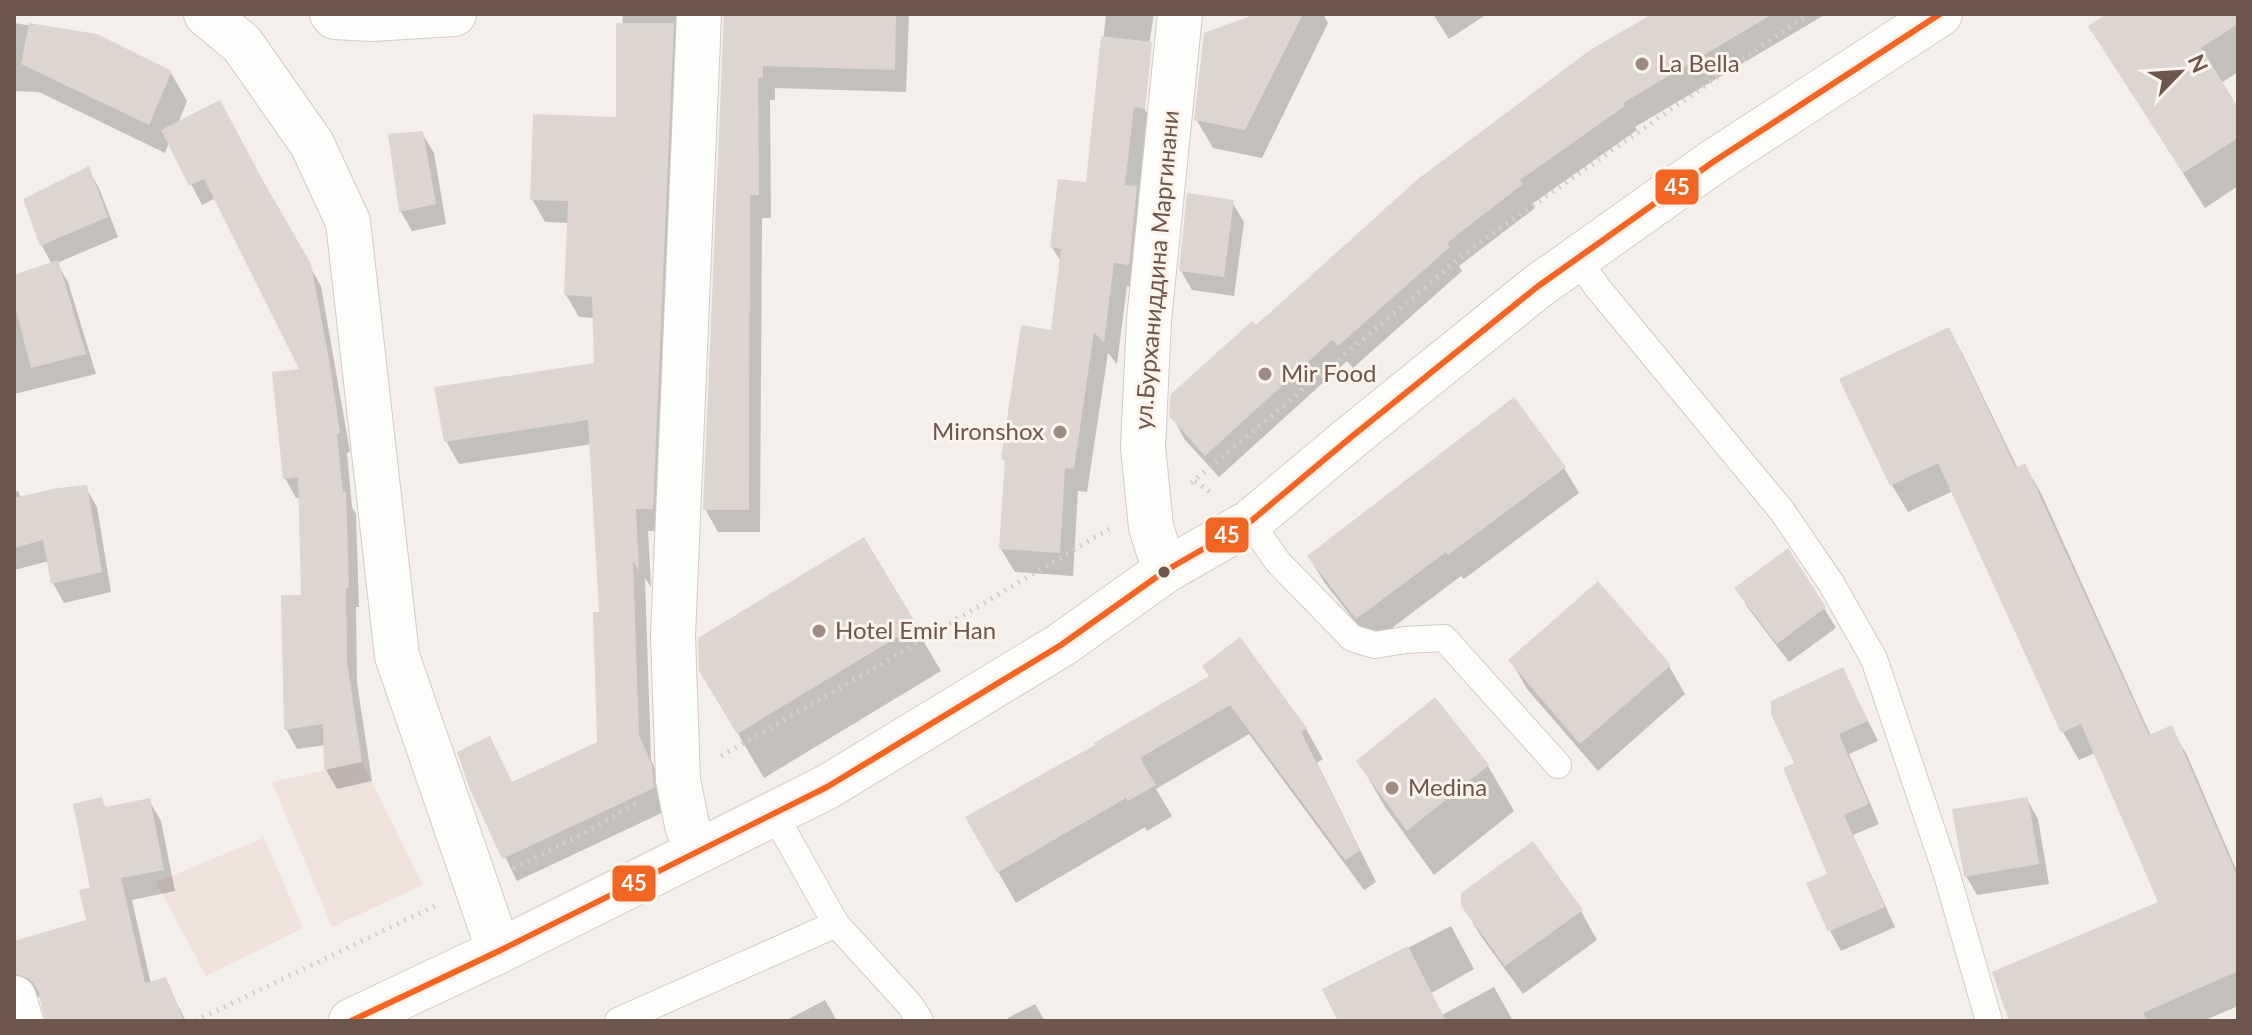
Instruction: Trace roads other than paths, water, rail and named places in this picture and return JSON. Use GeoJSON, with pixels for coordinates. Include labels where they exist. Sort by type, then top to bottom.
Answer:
{"type":"FeatureCollection","features":[{"type":"Feature","properties":{"kind":"street"},"geometry":{"type":"LineString","coordinates":[[206,14],[242,44],[312,144],[348,222],[397,656],[499,951]]}},
{"type":"Feature","properties":{"kind":"street"},"geometry":{"type":"LineString","coordinates":[[332,14],[335,17],[372,19],[454,14]]}},
{"type":"Feature","properties":{"kind":"street"},"geometry":{"type":"LineString","coordinates":[[696,852],[678,780],[673,636],[699,14]]}},
{"type":"Feature","properties":{"kind":"street","name":"ул.Бурханиддина Маргинани"},"geometry":{"type":"LineString","coordinates":[[1165,571],[1151,527],[1143,447],[1149,320],[1180,14]]}},
{"type":"Feature","properties":{"kind":"street"},"geometry":{"type":"LineString","coordinates":[[351,1021],[499,951],[827,787],[1061,645],[1165,571],[1250,522],[1537,287],[1577,258],[1713,162],[1940,14]]}},
{"type":"Feature","properties":{"kind":"street"},"geometry":{"type":"LineString","coordinates":[[14,998],[21,1021]]}},
{"type":"Feature","properties":{"kind":"lane"},"geometry":{"type":"LineString","coordinates":[[1577,258],[1597,287],[1782,511],[1831,583],[1874,659],[1947,875],[1989,1021]]}},
{"type":"Feature","properties":{"kind":"lane"},"geometry":{"type":"LineString","coordinates":[[1250,522],[1278,562],[1352,638],[1375,645],[1444,638],[1558,765]]}},
{"type":"Feature","properties":{"kind":"lane"},"geometry":{"type":"LineString","coordinates":[[774,814],[836,924],[910,1005],[920,1021]]}},
{"type":"Feature","properties":{"kind":"lane"},"geometry":{"type":"LineString","coordinates":[[618,1021],[836,924]]}},
{"type":"Feature","properties":{"kind":"place","name":"La Bella"},"geometry":{"type":"Point","coordinates":[1642,64]}},
{"type":"Feature","properties":{"kind":"place","name":"Mir Food"},"geometry":{"type":"Point","coordinates":[1265,374]}},
{"type":"Feature","properties":{"kind":"place","name":"Mironshox"},"geometry":{"type":"Point","coordinates":[1060,432]}},
{"type":"Feature","properties":{"kind":"place","name":"Hotel Emir Han"},"geometry":{"type":"Point","coordinates":[819,631]}},
{"type":"Feature","properties":{"kind":"place","name":"Medina"},"geometry":{"type":"Point","coordinates":[1392,788]}}]}
